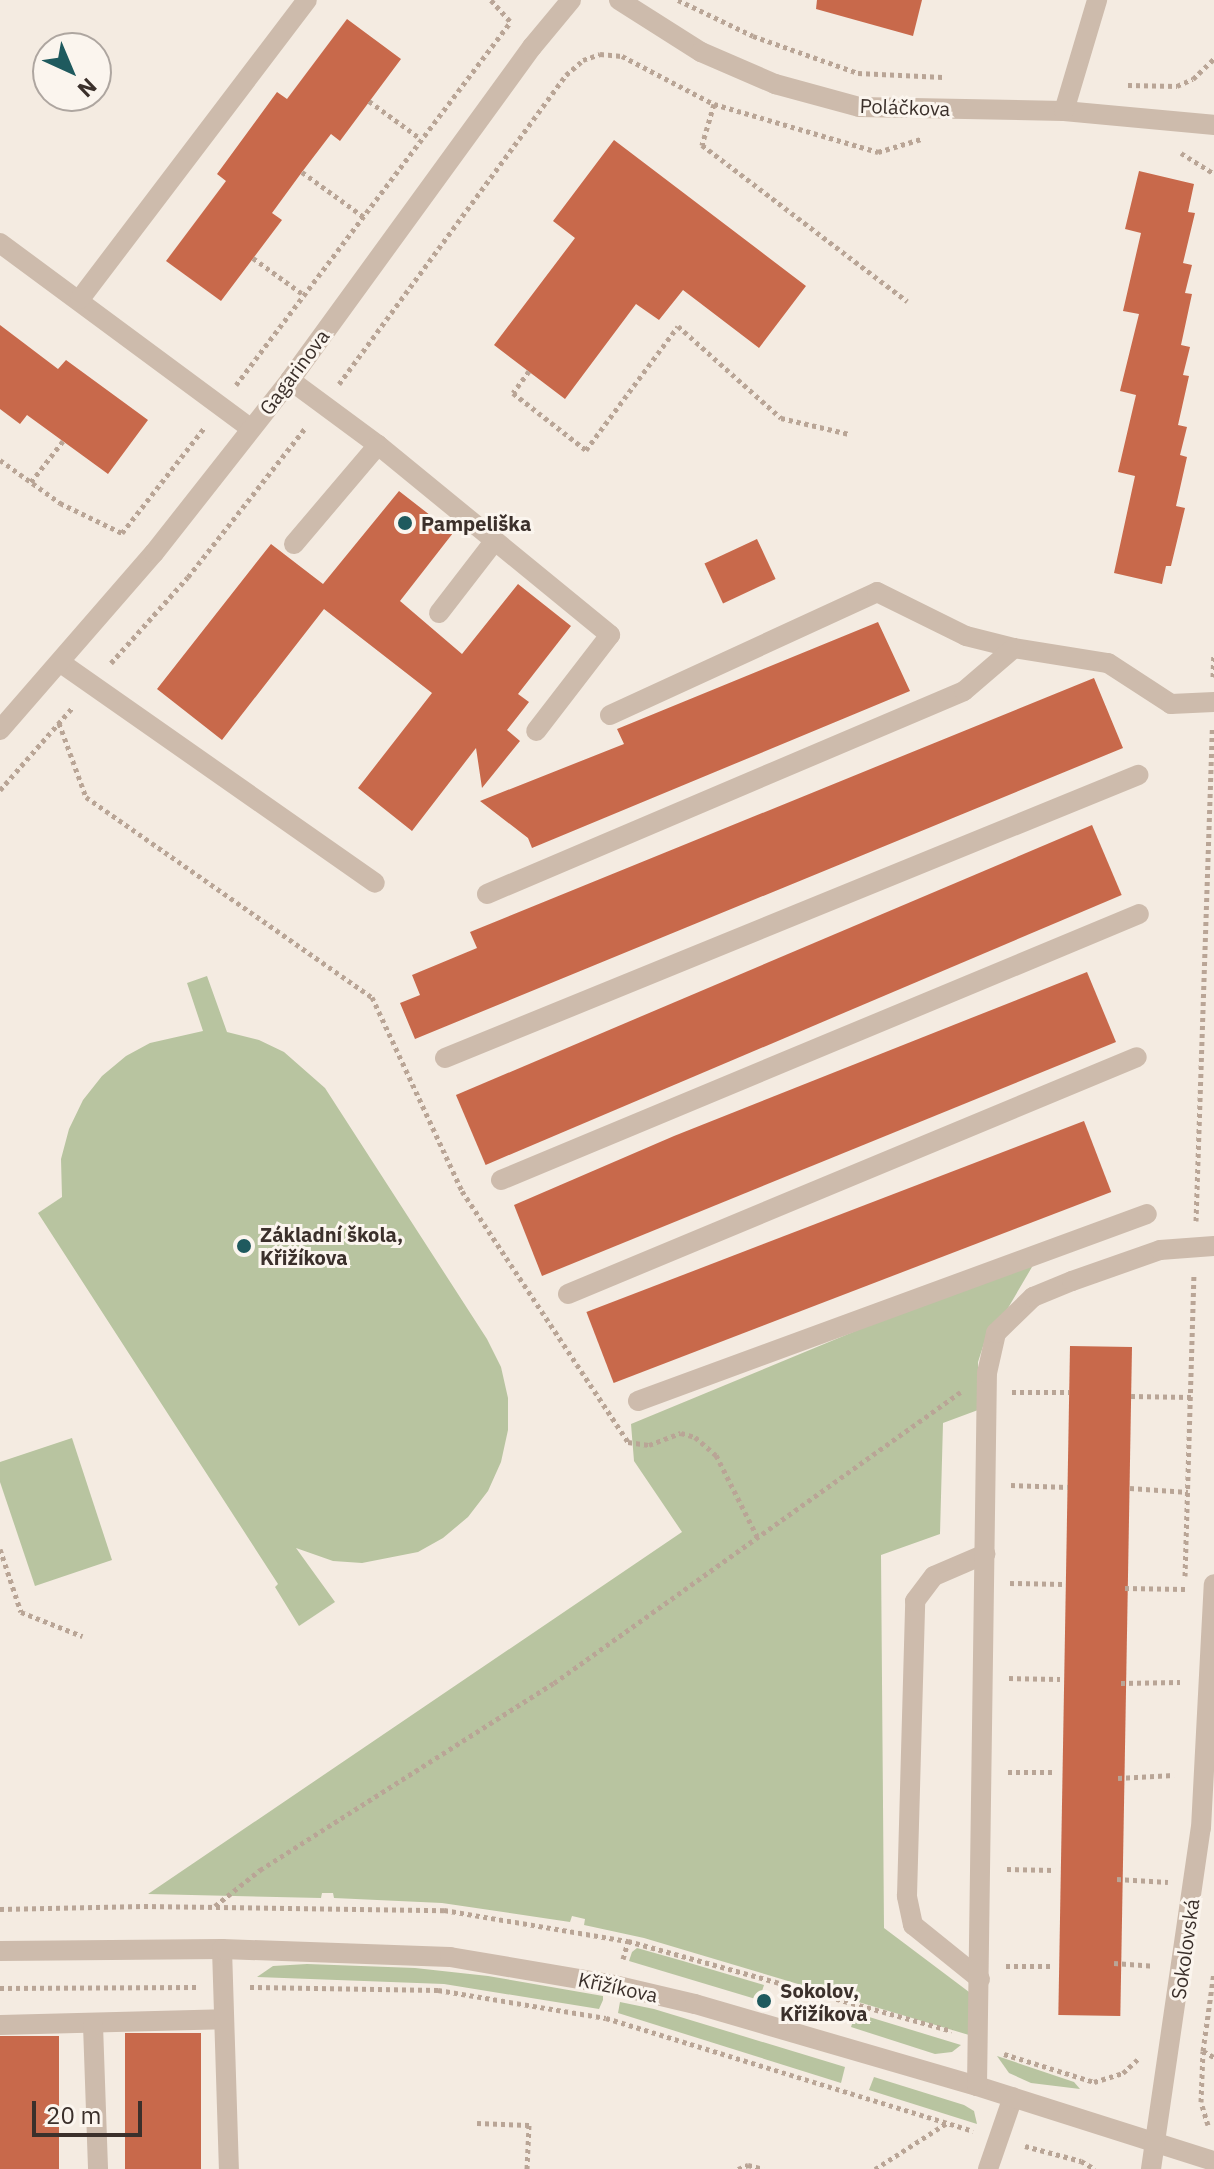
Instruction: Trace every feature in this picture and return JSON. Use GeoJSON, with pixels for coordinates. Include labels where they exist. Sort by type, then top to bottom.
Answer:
{"type":"FeatureCollection","features":[{"type":"Feature","properties":{"kind":"street"},"geometry":{"type":"LineString","coordinates":[[80,299],[307,0]]}},
{"type":"Feature","properties":{"kind":"street","name":"Gagarinova"},"geometry":{"type":"LineString","coordinates":[[0,730],[154,553],[290,380],[532,47],[571,0]]}},
{"type":"Feature","properties":{"kind":"street","name":"Poláčkova"},"geometry":{"type":"LineString","coordinates":[[619,0],[701,52],[775,84],[859,107],[1064,111],[1214,125]]}},
{"type":"Feature","properties":{"kind":"street"},"geometry":{"type":"LineString","coordinates":[[1064,111],[1097,0]]}},
{"type":"Feature","properties":{"kind":"street"},"geometry":{"type":"LineString","coordinates":[[0,243],[80,299],[251,429]]}},
{"type":"Feature","properties":{"kind":"street"},"geometry":{"type":"LineString","coordinates":[[290,380],[378,445],[493,543],[610,635],[536,731]]}},
{"type":"Feature","properties":{"kind":"street"},"geometry":{"type":"LineString","coordinates":[[294,544],[378,445]]}},
{"type":"Feature","properties":{"kind":"street"},"geometry":{"type":"LineString","coordinates":[[439,613],[493,543]]}},
{"type":"Feature","properties":{"kind":"street"},"geometry":{"type":"LineString","coordinates":[[610,715],[877,592],[966,636],[1014,648],[1108,663],[1171,704],[1213,702]]}},
{"type":"Feature","properties":{"kind":"street"},"geometry":{"type":"LineString","coordinates":[[487,894],[964,691],[1014,648]]}},
{"type":"Feature","properties":{"kind":"street"},"geometry":{"type":"LineString","coordinates":[[61,663],[375,883]]}},
{"type":"Feature","properties":{"kind":"street"},"geometry":{"type":"LineString","coordinates":[[445,1058],[1138,775]]}},
{"type":"Feature","properties":{"kind":"street"},"geometry":{"type":"LineString","coordinates":[[501,1180],[1139,914]]}},
{"type":"Feature","properties":{"kind":"street"},"geometry":{"type":"LineString","coordinates":[[568,1294],[1137,1057]]}},
{"type":"Feature","properties":{"kind":"street"},"geometry":{"type":"LineString","coordinates":[[638,1401],[1147,1214]]}},
{"type":"Feature","properties":{"kind":"street"},"geometry":{"type":"LineString","coordinates":[[977,2086],[987,1382],[996,1333],[1033,1297],[1160,1250],[1204,1246]]}},
{"type":"Feature","properties":{"kind":"street"},"geometry":{"type":"LineString","coordinates":[[980,1972],[913,1925],[907,1896],[915,1601],[934,1576],[985,1554]]}},
{"type":"Feature","properties":{"kind":"street","name":"Sokolovská"},"geometry":{"type":"LineString","coordinates":[[1151,2169],[1158,2144],[1201,1828],[1214,1584]]}},
{"type":"Feature","properties":{"kind":"street"},"geometry":{"type":"LineString","coordinates":[[222,1949],[229,2169]]}},
{"type":"Feature","properties":{"kind":"street","name":"Křižíkova"},"geometry":{"type":"LineString","coordinates":[[0,1951],[222,1949],[450,1957],[614,1985],[695,2004],[977,2086],[1214,2161]]}},
{"type":"Feature","properties":{"kind":"street"},"geometry":{"type":"LineString","coordinates":[[0,2025],[93,2025],[223,2019]]}},
{"type":"Feature","properties":{"kind":"street"},"geometry":{"type":"LineString","coordinates":[[93,2025],[98,2169]]}},
{"type":"Feature","properties":{"kind":"street"},"geometry":{"type":"LineString","coordinates":[[988,2169],[1013,2097]]}},
{"type":"Feature","properties":{"kind":"path"},"geometry":{"type":"LineString","coordinates":[[678,0],[753,36],[858,73],[952,77]]}},
{"type":"Feature","properties":{"kind":"path"},"geometry":{"type":"LineString","coordinates":[[122,533],[511,22]]}},
{"type":"Feature","properties":{"kind":"path"},"geometry":{"type":"LineString","coordinates":[[1073,75],[1093,76],[1101,83],[1177,86],[1193,79],[1214,59]]}},
{"type":"Feature","properties":{"kind":"path"},"geometry":{"type":"LineString","coordinates":[[0,790],[188,577],[324,405],[566,75]]}},
{"type":"Feature","properties":{"kind":"path"},"geometry":{"type":"LineString","coordinates":[[369,101],[421,139]]}},
{"type":"Feature","properties":{"kind":"path"},"geometry":{"type":"LineString","coordinates":[[714,104],[702,145],[907,301]]}},
{"type":"Feature","properties":{"kind":"path"},"geometry":{"type":"LineString","coordinates":[[302,172],[364,217]]}},
{"type":"Feature","properties":{"kind":"path"},"geometry":{"type":"LineString","coordinates":[[253,258],[304,295]]}},
{"type":"Feature","properties":{"kind":"path"},"geometry":{"type":"LineString","coordinates":[[529,371],[513,393],[586,450],[678,326],[781,418],[849,434]]}},
{"type":"Feature","properties":{"kind":"path"},"geometry":{"type":"LineString","coordinates":[[31,482],[63,441]]}},
{"type":"Feature","properties":{"kind":"path"},"geometry":{"type":"LineString","coordinates":[[0,460],[60,503],[122,533],[188,577]]}},
{"type":"Feature","properties":{"kind":"path"},"geometry":{"type":"LineString","coordinates":[[1184,1605],[1191,1397],[1204,1246],[1202,1120],[1214,654]]}},
{"type":"Feature","properties":{"kind":"path"},"geometry":{"type":"LineString","coordinates":[[59,723],[86,797],[372,997],[462,1191],[628,1442],[649,1445],[681,1433],[695,1437],[716,1455],[757,1536]]}},
{"type":"Feature","properties":{"kind":"path"},"geometry":{"type":"LineString","coordinates":[[214,1907],[260,1870],[554,1683],[757,1536],[987,1382],[1069,1392]]}},
{"type":"Feature","properties":{"kind":"path"},"geometry":{"type":"LineString","coordinates":[[1131,1396],[1191,1397]]}},
{"type":"Feature","properties":{"kind":"path"},"geometry":{"type":"LineString","coordinates":[[986,1483],[1068,1487]]}},
{"type":"Feature","properties":{"kind":"path"},"geometry":{"type":"LineString","coordinates":[[1130,1488],[1188,1492]]}},
{"type":"Feature","properties":{"kind":"path"},"geometry":{"type":"LineString","coordinates":[[0,1549],[21,1612],[82,1636]]}},
{"type":"Feature","properties":{"kind":"path"},"geometry":{"type":"LineString","coordinates":[[985,1582],[1063,1584]]}},
{"type":"Feature","properties":{"kind":"path"},"geometry":{"type":"LineString","coordinates":[[1125,1588],[1185,1589]]}},
{"type":"Feature","properties":{"kind":"path"},"geometry":{"type":"LineString","coordinates":[[1179,1697],[1181,1666]]}},
{"type":"Feature","properties":{"kind":"path"},"geometry":{"type":"LineString","coordinates":[[984,1678],[1060,1679]]}},
{"type":"Feature","properties":{"kind":"path"},"geometry":{"type":"LineString","coordinates":[[1121,1683],[1180,1682]]}},
{"type":"Feature","properties":{"kind":"path"},"geometry":{"type":"LineString","coordinates":[[1173,1791],[1175,1760]]}},
{"type":"Feature","properties":{"kind":"path"},"geometry":{"type":"LineString","coordinates":[[983,1773],[1056,1772]]}},
{"type":"Feature","properties":{"kind":"path"},"geometry":{"type":"LineString","coordinates":[[1118,1778],[1174,1775]]}},
{"type":"Feature","properties":{"kind":"path"},"geometry":{"type":"LineString","coordinates":[[1166,1896],[1168,1866]]}},
{"type":"Feature","properties":{"kind":"path"},"geometry":{"type":"LineString","coordinates":[[982,1868],[1055,1870]]}},
{"type":"Feature","properties":{"kind":"path"},"geometry":{"type":"LineString","coordinates":[[0,1909],[214,1907],[444,1910],[628,1941],[980,2039],[998,2053],[1094,2082],[1123,2073],[1146,2046]]}},
{"type":"Feature","properties":{"kind":"path"},"geometry":{"type":"LineString","coordinates":[[1114,1963],[1159,1966],[1157,1980]]}},
{"type":"Feature","properties":{"kind":"path"},"geometry":{"type":"LineString","coordinates":[[980,1972],[1052,1966]]}},
{"type":"Feature","properties":{"kind":"path"},"geometry":{"type":"LineString","coordinates":[[1208,2125],[1201,2102],[1203,2051],[1210,2025],[1214,1972]]}},
{"type":"Feature","properties":{"kind":"path"},"geometry":{"type":"LineString","coordinates":[[0,1988],[438,1990],[606,2018],[1081,2161],[1095,2169]]}},
{"type":"Feature","properties":{"kind":"path"},"geometry":{"type":"LineString","coordinates":[[1203,2051],[1214,2057]]}},
{"type":"Feature","properties":{"kind":"path"},"geometry":{"type":"LineString","coordinates":[[477,2123],[529,2125],[527,2169]]}},
{"type":"Feature","properties":{"kind":"path"},"geometry":{"type":"LineString","coordinates":[[875,2169],[947,2123]]}},
{"type":"Feature","properties":{"kind":"path"},"geometry":{"type":"LineString","coordinates":[[738,2169],[748,2165],[764,2169]]}},
{"type":"Feature","properties":{"kind":"green space"},"geometry":{"type":"Polygon","coordinates":[[[207,976],[227,1032],[259,1040],[284,1052],[325,1088],[487,1339],[501,1367],[508,1398],[508,1430],[501,1462],[488,1491],[468,1517],[443,1538],[418,1552],[362,1563],[333,1561],[296,1548],[335,1602],[299,1626],[275,1587],[278,1584],[38,1213],[62,1197],[61,1159],[69,1129],[83,1100],[102,1076],[126,1056],[150,1043],[203,1031],[187,983],[207,976]]]}},
{"type":"Feature","properties":{"kind":"green space"},"geometry":{"type":"Polygon","coordinates":[[[1039,1255],[1008,1308],[986,1337],[978,1362],[978,1410],[943,1423],[940,1534],[881,1555],[884,1928],[973,1995],[969,2035],[644,1938],[584,1925],[585,1919],[572,1916],[570,1922],[442,1903],[334,1898],[333,1893],[322,1893],[321,1898],[148,1894],[682,1532],[634,1461],[631,1424],[1039,1255]]]}},
{"type":"Feature","properties":{"kind":"green space"},"geometry":{"type":"Polygon","coordinates":[[[72,1438],[112,1560],[35,1586],[0,1482],[0,1462],[72,1438]]]}},
{"type":"Feature","properties":{"kind":"green space"},"geometry":{"type":"Polygon","coordinates":[[[637,1948],[764,1985],[759,2000],[629,1961],[637,1948]]]}},
{"type":"Feature","properties":{"kind":"green space"},"geometry":{"type":"Polygon","coordinates":[[[307,1964],[415,1968],[488,1976],[603,1996],[603,2000],[599,2009],[444,1984],[257,1977],[273,1966],[307,1964]]]}},
{"type":"Feature","properties":{"kind":"green space"},"geometry":{"type":"Polygon","coordinates":[[[620,2002],[654,2009],[845,2067],[841,2083],[618,2013],[620,2002]]]}},
{"type":"Feature","properties":{"kind":"green space"},"geometry":{"type":"Polygon","coordinates":[[[856,2013],[961,2045],[952,2052],[935,2054],[851,2027],[856,2013]]]}},
{"type":"Feature","properties":{"kind":"green space"},"geometry":{"type":"Polygon","coordinates":[[[997,2056],[1074,2082],[1080,2089],[1031,2083],[1009,2073],[997,2056]]]}},
{"type":"Feature","properties":{"kind":"green space"},"geometry":{"type":"Polygon","coordinates":[[[874,2077],[964,2105],[974,2111],[977,2124],[869,2090],[874,2077]]]}},
{"type":"Feature","properties":{"kind":"building"},"geometry":{"type":"Polygon","coordinates":[[[817,0],[922,0],[913,36],[816,9],[817,0]]]}},
{"type":"Feature","properties":{"kind":"building"},"geometry":{"type":"Polygon","coordinates":[[[347,19],[401,59],[340,141],[331,134],[302,172],[272,213],[282,220],[221,301],[166,261],[226,181],[217,174],[277,92],[287,99],[347,19]]]}},
{"type":"Feature","properties":{"kind":"building"},"geometry":{"type":"Polygon","coordinates":[[[614,140],[806,286],[759,348],[683,290],[659,320],[636,304],[565,399],[494,345],[575,238],[553,221],[614,140]]]}},
{"type":"Feature","properties":{"kind":"building"},"geometry":{"type":"Polygon","coordinates":[[[1139,171],[1194,184],[1188,212],[1195,213],[1183,263],[1192,265],[1185,293],[1192,294],[1181,345],[1190,347],[1183,375],[1189,376],[1178,425],[1187,427],[1180,455],[1187,457],[1176,506],[1185,508],[1171,566],[1166,566],[1162,584],[1114,573],[1135,476],[1118,472],[1136,395],[1120,391],[1139,314],[1123,311],[1141,233],[1125,229],[1139,171]]]}},
{"type":"Feature","properties":{"kind":"building"},"geometry":{"type":"Polygon","coordinates":[[[0,325],[58,369],[66,360],[148,420],[108,474],[27,415],[20,424],[0,409],[0,325]]]}},
{"type":"Feature","properties":{"kind":"building"},"geometry":{"type":"Polygon","coordinates":[[[399,491],[453,533],[400,601],[462,654],[518,584],[571,626],[518,694],[529,702],[507,730],[520,741],[482,788],[476,748],[412,831],[358,788],[432,693],[324,609],[222,740],[157,689],[271,544],[323,584],[399,491]]]}},
{"type":"Feature","properties":{"kind":"building"},"geometry":{"type":"Polygon","coordinates":[[[757,539],[776,579],[723,603],[704,564],[757,539]]]}},
{"type":"Feature","properties":{"kind":"building"},"geometry":{"type":"Polygon","coordinates":[[[878,622],[910,691],[532,848],[528,838],[480,801],[624,744],[617,729],[878,622]]]}},
{"type":"Feature","properties":{"kind":"building"},"geometry":{"type":"Polygon","coordinates":[[[1094,678],[1123,748],[415,1039],[400,1003],[420,995],[412,975],[477,948],[470,932],[1094,678]]]}},
{"type":"Feature","properties":{"kind":"building"},"geometry":{"type":"Polygon","coordinates":[[[1092,825],[1122,895],[486,1165],[456,1095],[1092,825]]]}},
{"type":"Feature","properties":{"kind":"building"},"geometry":{"type":"Polygon","coordinates":[[[1087,972],[1116,1042],[542,1276],[514,1205],[674,1136],[1087,972]]]}},
{"type":"Feature","properties":{"kind":"building"},"geometry":{"type":"Polygon","coordinates":[[[1084,1121],[1111,1192],[614,1383],[586,1312],[1084,1121]]]}},
{"type":"Feature","properties":{"kind":"building"},"geometry":{"type":"Polygon","coordinates":[[[1070,1346],[1132,1347],[1120,2016],[1058,2015],[1070,1346]]]}},
{"type":"Feature","properties":{"kind":"building"},"geometry":{"type":"Polygon","coordinates":[[[125,2033],[201,2033],[201,2169],[125,2169],[125,2033]]]}},
{"type":"Feature","properties":{"kind":"building"},"geometry":{"type":"Polygon","coordinates":[[[0,2036],[59,2036],[59,2169],[0,2169],[0,2036]]]}},
{"type":"Feature","properties":{"kind":"place","name":"Pampeliška"},"geometry":{"type":"Point","coordinates":[405,523]}},
{"type":"Feature","properties":{"kind":"place","name":"Základní škola, Křižíkova"},"geometry":{"type":"Point","coordinates":[244,1246]}},
{"type":"Feature","properties":{"kind":"place","name":"Sokolov, Křižíkova"},"geometry":{"type":"Point","coordinates":[764,2001]}}]}
